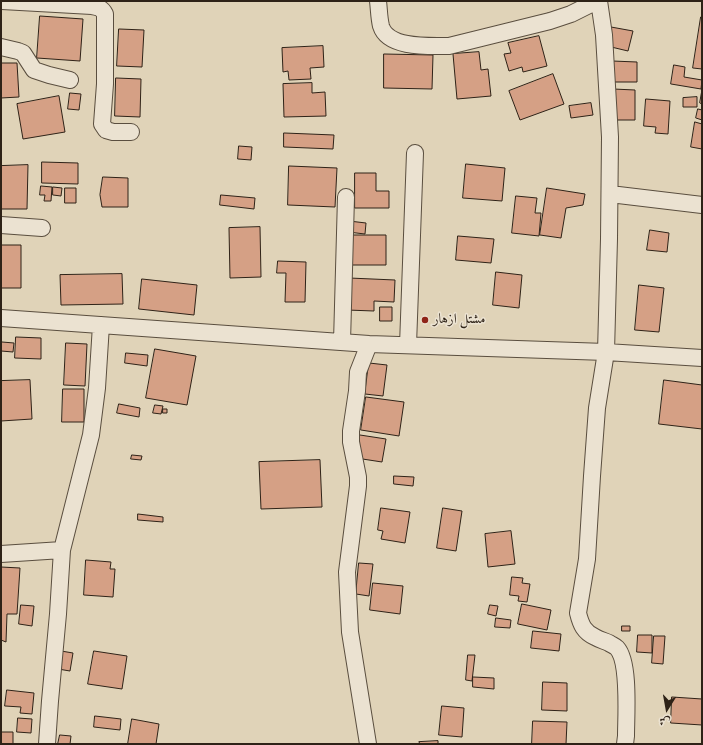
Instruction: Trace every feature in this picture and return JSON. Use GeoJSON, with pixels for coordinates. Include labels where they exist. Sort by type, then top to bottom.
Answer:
{"type":"FeatureCollection","features":[{"type":"Feature","properties":{"kind":"street"},"geometry":{"type":"LineString","coordinates":[[2,1],[92,6],[100,8],[103,11],[105,14],[105,76],[102,124],[106,130],[113,132],[130,132]]}},
{"type":"Feature","properties":{"kind":"street"},"geometry":{"type":"LineString","coordinates":[[378,1],[381,26],[389,38],[402,43],[436,46],[449,46],[550,21],[571,14],[598,1],[604,35],[610,137],[606,352],[597,415],[587,559],[578,613],[585,631],[596,638],[617,647],[622,657],[626,676],[626,736],[624,744]]}},
{"type":"Feature","properties":{"kind":"street"},"geometry":{"type":"LineString","coordinates":[[1,47],[23,53],[29,60],[34,70],[70,80]]}},
{"type":"Feature","properties":{"kind":"street"},"geometry":{"type":"LineString","coordinates":[[408,345],[415,153]]}},
{"type":"Feature","properties":{"kind":"street"},"geometry":{"type":"LineString","coordinates":[[610,194],[702,205]]}},
{"type":"Feature","properties":{"kind":"street"},"geometry":{"type":"LineString","coordinates":[[342,342],[346,197]]}},
{"type":"Feature","properties":{"kind":"street"},"geometry":{"type":"LineString","coordinates":[[1,225],[42,228]]}},
{"type":"Feature","properties":{"kind":"street"},"geometry":{"type":"LineString","coordinates":[[1,318],[369,344],[606,352],[702,358]]}},
{"type":"Feature","properties":{"kind":"street"},"geometry":{"type":"LineString","coordinates":[[47,744],[62,550],[91,435],[97,388],[101,325]]}},
{"type":"Feature","properties":{"kind":"street"},"geometry":{"type":"LineString","coordinates":[[368,744],[350,632],[347,572],[358,486],[358,477],[351,442],[351,431],[357,391],[358,372],[369,344]]}},
{"type":"Feature","properties":{"kind":"street"},"geometry":{"type":"LineString","coordinates":[[1,554],[62,550]]}},
{"type":"Feature","properties":{"kind":"building"},"geometry":{"type":"Polygon","coordinates":[[[40,16],[83,19],[80,61],[37,58],[40,16]]]}},
{"type":"Feature","properties":{"kind":"building"},"geometry":{"type":"Polygon","coordinates":[[[702,17],[702,69],[693,68],[702,17]]]}},
{"type":"Feature","properties":{"kind":"building"},"geometry":{"type":"Polygon","coordinates":[[[611,27],[633,31],[628,51],[607,46],[611,27]]]}},
{"type":"Feature","properties":{"kind":"building"},"geometry":{"type":"Polygon","coordinates":[[[119,29],[144,30],[142,67],[117,66],[119,29]]]}},
{"type":"Feature","properties":{"kind":"building"},"geometry":{"type":"Polygon","coordinates":[[[539,36],[547,66],[523,72],[522,67],[509,71],[504,54],[511,53],[508,43],[539,36]]]}},
{"type":"Feature","properties":{"kind":"building"},"geometry":{"type":"Polygon","coordinates":[[[323,46],[324,67],[310,68],[311,79],[289,80],[288,71],[283,72],[282,48],[323,46]]]}},
{"type":"Feature","properties":{"kind":"building"},"geometry":{"type":"Polygon","coordinates":[[[479,52],[481,70],[488,69],[491,96],[457,99],[453,54],[479,52]]]}},
{"type":"Feature","properties":{"kind":"building"},"geometry":{"type":"Polygon","coordinates":[[[384,54],[433,55],[432,89],[384,88],[384,54]]]}},
{"type":"Feature","properties":{"kind":"building"},"geometry":{"type":"Polygon","coordinates":[[[612,61],[637,62],[637,82],[612,82],[612,61]]]}},
{"type":"Feature","properties":{"kind":"building"},"geometry":{"type":"Polygon","coordinates":[[[1,63],[17,63],[19,97],[1,98],[1,63]]]}},
{"type":"Feature","properties":{"kind":"building"},"geometry":{"type":"Polygon","coordinates":[[[674,65],[685,67],[684,77],[702,80],[701,89],[671,84],[674,65]]]}},
{"type":"Feature","properties":{"kind":"building"},"geometry":{"type":"Polygon","coordinates":[[[553,74],[564,104],[520,120],[509,91],[553,74]]]}},
{"type":"Feature","properties":{"kind":"building"},"geometry":{"type":"Polygon","coordinates":[[[116,78],[141,79],[140,117],[115,116],[116,78]]]}},
{"type":"Feature","properties":{"kind":"building"},"geometry":{"type":"Polygon","coordinates":[[[312,83],[312,93],[325,92],[326,116],[284,117],[283,84],[312,83]]]}},
{"type":"Feature","properties":{"kind":"building"},"geometry":{"type":"Polygon","coordinates":[[[613,89],[635,90],[635,120],[612,120],[613,89]]]}},
{"type":"Feature","properties":{"kind":"building"},"geometry":{"type":"Polygon","coordinates":[[[702,90],[702,104],[700,103],[702,90]]]}},
{"type":"Feature","properties":{"kind":"building"},"geometry":{"type":"Polygon","coordinates":[[[70,93],[81,94],[79,110],[68,109],[70,93]]]}},
{"type":"Feature","properties":{"kind":"building"},"geometry":{"type":"Polygon","coordinates":[[[59,96],[65,132],[23,139],[17,104],[59,96]]]}},
{"type":"Feature","properties":{"kind":"building"},"geometry":{"type":"Polygon","coordinates":[[[697,97],[697,107],[683,107],[683,98],[697,97]]]}},
{"type":"Feature","properties":{"kind":"building"},"geometry":{"type":"Polygon","coordinates":[[[646,99],[670,101],[668,134],[655,133],[656,127],[644,126],[646,99]]]}},
{"type":"Feature","properties":{"kind":"building"},"geometry":{"type":"Polygon","coordinates":[[[591,103],[593,115],[571,118],[569,106],[591,103]]]}},
{"type":"Feature","properties":{"kind":"building"},"geometry":{"type":"Polygon","coordinates":[[[698,109],[702,110],[702,120],[696,118],[698,109]]]}},
{"type":"Feature","properties":{"kind":"building"},"geometry":{"type":"Polygon","coordinates":[[[695,122],[702,124],[702,149],[691,147],[695,122]]]}},
{"type":"Feature","properties":{"kind":"building"},"geometry":{"type":"Polygon","coordinates":[[[284,133],[334,135],[333,149],[284,147],[284,133]]]}},
{"type":"Feature","properties":{"kind":"building"},"geometry":{"type":"Polygon","coordinates":[[[239,146],[252,147],[251,160],[238,159],[239,146]]]}},
{"type":"Feature","properties":{"kind":"building"},"geometry":{"type":"Polygon","coordinates":[[[42,162],[78,163],[78,184],[42,183],[42,162]]]}},
{"type":"Feature","properties":{"kind":"building"},"geometry":{"type":"Polygon","coordinates":[[[466,164],[505,168],[502,201],[463,198],[466,164]]]}},
{"type":"Feature","properties":{"kind":"building"},"geometry":{"type":"Polygon","coordinates":[[[28,165],[27,209],[1,209],[1,166],[28,165]]]}},
{"type":"Feature","properties":{"kind":"building"},"geometry":{"type":"Polygon","coordinates":[[[289,166],[337,168],[335,207],[288,205],[289,166]]]}},
{"type":"Feature","properties":{"kind":"building"},"geometry":{"type":"Polygon","coordinates":[[[355,173],[376,173],[376,191],[389,191],[389,208],[355,208],[355,173]]]}},
{"type":"Feature","properties":{"kind":"building"},"geometry":{"type":"Polygon","coordinates":[[[103,177],[128,178],[128,207],[102,207],[100,195],[103,177]]]}},
{"type":"Feature","properties":{"kind":"building"},"geometry":{"type":"Polygon","coordinates":[[[41,186],[52,187],[51,201],[44,201],[45,195],[40,195],[41,186]]]}},
{"type":"Feature","properties":{"kind":"building"},"geometry":{"type":"Polygon","coordinates":[[[53,187],[62,188],[61,196],[53,195],[53,187]]]}},
{"type":"Feature","properties":{"kind":"building"},"geometry":{"type":"Polygon","coordinates":[[[65,188],[76,188],[76,203],[65,203],[65,188]]]}},
{"type":"Feature","properties":{"kind":"building"},"geometry":{"type":"Polygon","coordinates":[[[547,188],[585,194],[583,205],[566,208],[561,238],[540,235],[547,188]]]}},
{"type":"Feature","properties":{"kind":"building"},"geometry":{"type":"Polygon","coordinates":[[[221,195],[255,198],[254,209],[220,205],[221,195]]]}},
{"type":"Feature","properties":{"kind":"building"},"geometry":{"type":"Polygon","coordinates":[[[516,196],[537,198],[535,213],[541,213],[539,236],[512,233],[516,196]]]}},
{"type":"Feature","properties":{"kind":"building"},"geometry":{"type":"Polygon","coordinates":[[[349,221],[366,223],[365,234],[348,232],[349,221]]]}},
{"type":"Feature","properties":{"kind":"building"},"geometry":{"type":"Polygon","coordinates":[[[260,227],[261,277],[230,278],[229,228],[260,227]]]}},
{"type":"Feature","properties":{"kind":"building"},"geometry":{"type":"Polygon","coordinates":[[[650,230],[669,233],[667,252],[647,250],[650,230]]]}},
{"type":"Feature","properties":{"kind":"building"},"geometry":{"type":"Polygon","coordinates":[[[349,235],[386,235],[386,265],[349,265],[349,235]]]}},
{"type":"Feature","properties":{"kind":"building"},"geometry":{"type":"Polygon","coordinates":[[[458,236],[494,239],[491,263],[456,260],[458,236]]]}},
{"type":"Feature","properties":{"kind":"building"},"geometry":{"type":"Polygon","coordinates":[[[1,245],[21,245],[21,288],[1,288],[1,245]]]}},
{"type":"Feature","properties":{"kind":"building"},"geometry":{"type":"Polygon","coordinates":[[[278,261],[306,262],[305,302],[285,302],[286,273],[277,273],[278,261]]]}},
{"type":"Feature","properties":{"kind":"building"},"geometry":{"type":"Polygon","coordinates":[[[496,272],[522,275],[519,308],[493,305],[496,272]]]}},
{"type":"Feature","properties":{"kind":"building"},"geometry":{"type":"Polygon","coordinates":[[[122,274],[123,304],[61,305],[60,275],[122,274]]]}},
{"type":"Feature","properties":{"kind":"building"},"geometry":{"type":"Polygon","coordinates":[[[349,278],[395,280],[394,302],[374,301],[374,311],[347,310],[349,278]]]}},
{"type":"Feature","properties":{"kind":"building"},"geometry":{"type":"Polygon","coordinates":[[[142,279],[197,285],[194,315],[139,309],[142,279]]]}},
{"type":"Feature","properties":{"kind":"building"},"geometry":{"type":"Polygon","coordinates":[[[639,285],[664,288],[659,332],[635,330],[639,285]]]}},
{"type":"Feature","properties":{"kind":"building"},"geometry":{"type":"Polygon","coordinates":[[[380,307],[392,307],[392,321],[380,321],[380,307]]]}},
{"type":"Feature","properties":{"kind":"building"},"geometry":{"type":"Polygon","coordinates":[[[16,337],[41,338],[41,359],[15,358],[16,337]]]}},
{"type":"Feature","properties":{"kind":"building"},"geometry":{"type":"Polygon","coordinates":[[[2,342],[14,343],[13,352],[1,351],[2,342]]]}},
{"type":"Feature","properties":{"kind":"building"},"geometry":{"type":"Polygon","coordinates":[[[66,343],[87,344],[85,386],[64,385],[66,343]]]}},
{"type":"Feature","properties":{"kind":"building"},"geometry":{"type":"Polygon","coordinates":[[[155,349],[196,356],[187,405],[146,398],[155,349]]]}},
{"type":"Feature","properties":{"kind":"building"},"geometry":{"type":"Polygon","coordinates":[[[126,353],[148,355],[147,366],[125,363],[126,353]]]}},
{"type":"Feature","properties":{"kind":"building"},"geometry":{"type":"Polygon","coordinates":[[[369,363],[387,365],[383,396],[365,394],[369,363]]]}},
{"type":"Feature","properties":{"kind":"building"},"geometry":{"type":"Polygon","coordinates":[[[30,380],[32,419],[1,421],[1,381],[30,380]]]}},
{"type":"Feature","properties":{"kind":"building"},"geometry":{"type":"Polygon","coordinates":[[[664,380],[702,385],[702,429],[659,424],[664,380]]]}},
{"type":"Feature","properties":{"kind":"building"},"geometry":{"type":"Polygon","coordinates":[[[63,389],[84,389],[84,422],[62,422],[63,389]]]}},
{"type":"Feature","properties":{"kind":"building"},"geometry":{"type":"Polygon","coordinates":[[[366,397],[404,402],[399,436],[361,430],[366,397]]]}},
{"type":"Feature","properties":{"kind":"building"},"geometry":{"type":"Polygon","coordinates":[[[119,404],[140,408],[139,417],[117,413],[119,404]]]}},
{"type":"Feature","properties":{"kind":"building"},"geometry":{"type":"Polygon","coordinates":[[[155,405],[163,406],[161,414],[153,413],[155,405]]]}},
{"type":"Feature","properties":{"kind":"building"},"geometry":{"type":"Polygon","coordinates":[[[163,409],[167,409],[167,413],[163,413],[163,409]]]}},
{"type":"Feature","properties":{"kind":"building"},"geometry":{"type":"Polygon","coordinates":[[[360,435],[386,439],[382,462],[356,458],[360,435]]]}},
{"type":"Feature","properties":{"kind":"building"},"geometry":{"type":"Polygon","coordinates":[[[132,455],[142,456],[141,460],[131,459],[132,455]]]}},
{"type":"Feature","properties":{"kind":"building"},"geometry":{"type":"Polygon","coordinates":[[[320,460],[322,507],[261,509],[259,462],[320,460]]]}},
{"type":"Feature","properties":{"kind":"building"},"geometry":{"type":"Polygon","coordinates":[[[394,476],[414,477],[413,486],[394,484],[394,476]]]}},
{"type":"Feature","properties":{"kind":"building"},"geometry":{"type":"Polygon","coordinates":[[[381,508],[410,512],[405,543],[381,539],[383,531],[378,530],[381,508]]]}},
{"type":"Feature","properties":{"kind":"building"},"geometry":{"type":"Polygon","coordinates":[[[443,508],[462,511],[456,551],[437,548],[443,508]]]}},
{"type":"Feature","properties":{"kind":"building"},"geometry":{"type":"Polygon","coordinates":[[[138,514],[163,517],[163,522],[138,520],[138,514]]]}},
{"type":"Feature","properties":{"kind":"building"},"geometry":{"type":"Polygon","coordinates":[[[511,531],[515,564],[488,567],[485,534],[511,531]]]}},
{"type":"Feature","properties":{"kind":"building"},"geometry":{"type":"Polygon","coordinates":[[[86,560],[111,562],[110,569],[115,569],[113,597],[84,595],[86,560]]]}},
{"type":"Feature","properties":{"kind":"building"},"geometry":{"type":"Polygon","coordinates":[[[359,563],[373,564],[369,596],[356,594],[359,563]]]}},
{"type":"Feature","properties":{"kind":"building"},"geometry":{"type":"Polygon","coordinates":[[[1,567],[20,568],[17,614],[7,614],[6,642],[1,640],[1,567]]]}},
{"type":"Feature","properties":{"kind":"building"},"geometry":{"type":"Polygon","coordinates":[[[512,577],[523,578],[522,583],[530,584],[527,602],[518,601],[519,596],[510,595],[512,577]]]}},
{"type":"Feature","properties":{"kind":"building"},"geometry":{"type":"Polygon","coordinates":[[[373,583],[403,586],[400,614],[370,610],[373,583]]]}},
{"type":"Feature","properties":{"kind":"building"},"geometry":{"type":"Polygon","coordinates":[[[522,604],[551,610],[547,630],[518,624],[522,604]]]}},
{"type":"Feature","properties":{"kind":"building"},"geometry":{"type":"Polygon","coordinates":[[[21,605],[34,606],[32,626],[19,624],[21,605]]]}},
{"type":"Feature","properties":{"kind":"building"},"geometry":{"type":"Polygon","coordinates":[[[490,605],[498,606],[496,616],[488,614],[490,605]]]}},
{"type":"Feature","properties":{"kind":"building"},"geometry":{"type":"Polygon","coordinates":[[[496,618],[511,620],[510,628],[495,627],[496,618]]]}},
{"type":"Feature","properties":{"kind":"building"},"geometry":{"type":"Polygon","coordinates":[[[622,626],[630,626],[630,631],[622,631],[622,626]]]}},
{"type":"Feature","properties":{"kind":"building"},"geometry":{"type":"Polygon","coordinates":[[[533,631],[561,634],[559,651],[531,648],[533,631]]]}},
{"type":"Feature","properties":{"kind":"building"},"geometry":{"type":"Polygon","coordinates":[[[638,635],[652,635],[652,653],[637,652],[638,635]]]}},
{"type":"Feature","properties":{"kind":"building"},"geometry":{"type":"Polygon","coordinates":[[[654,636],[665,636],[663,664],[652,663],[654,636]]]}},
{"type":"Feature","properties":{"kind":"building"},"geometry":{"type":"Polygon","coordinates":[[[61,651],[73,653],[70,671],[58,669],[61,651]]]}},
{"type":"Feature","properties":{"kind":"building"},"geometry":{"type":"Polygon","coordinates":[[[94,651],[127,656],[122,689],[88,684],[94,651]]]}},
{"type":"Feature","properties":{"kind":"building"},"geometry":{"type":"Polygon","coordinates":[[[468,655],[475,655],[472,681],[466,680],[468,655]]]}},
{"type":"Feature","properties":{"kind":"building"},"geometry":{"type":"Polygon","coordinates":[[[473,677],[494,678],[494,689],[473,687],[473,677]]]}},
{"type":"Feature","properties":{"kind":"building"},"geometry":{"type":"Polygon","coordinates":[[[543,682],[567,683],[567,711],[542,710],[543,682]]]}},
{"type":"Feature","properties":{"kind":"building"},"geometry":{"type":"Polygon","coordinates":[[[7,690],[34,693],[32,714],[20,713],[21,707],[5,706],[7,690]]]}},
{"type":"Feature","properties":{"kind":"building"},"geometry":{"type":"Polygon","coordinates":[[[672,697],[702,699],[702,725],[671,723],[672,697]]]}},
{"type":"Feature","properties":{"kind":"building"},"geometry":{"type":"Polygon","coordinates":[[[442,706],[464,708],[462,737],[439,735],[442,706]]]}},
{"type":"Feature","properties":{"kind":"building"},"geometry":{"type":"Polygon","coordinates":[[[95,716],[121,719],[120,730],[94,727],[95,716]]]}},
{"type":"Feature","properties":{"kind":"building"},"geometry":{"type":"Polygon","coordinates":[[[18,718],[32,719],[31,733],[17,732],[18,718]]]}},
{"type":"Feature","properties":{"kind":"building"},"geometry":{"type":"Polygon","coordinates":[[[132,719],[159,724],[156,744],[128,744],[132,719]]]}},
{"type":"Feature","properties":{"kind":"building"},"geometry":{"type":"Polygon","coordinates":[[[533,721],[567,722],[566,744],[532,744],[533,721]]]}},
{"type":"Feature","properties":{"kind":"building"},"geometry":{"type":"Polygon","coordinates":[[[1,732],[13,732],[13,744],[1,744],[1,732]]]}},
{"type":"Feature","properties":{"kind":"building"},"geometry":{"type":"Polygon","coordinates":[[[60,735],[71,736],[70,744],[58,744],[60,735]]]}},
{"type":"Feature","properties":{"kind":"building"},"geometry":{"type":"Polygon","coordinates":[[[438,741],[438,744],[420,744],[419,742],[438,741]]]}},
{"type":"Feature","properties":{"kind":"place","name":"مشتل ازهار"},"geometry":{"type":"Point","coordinates":[425,320]}}]}
